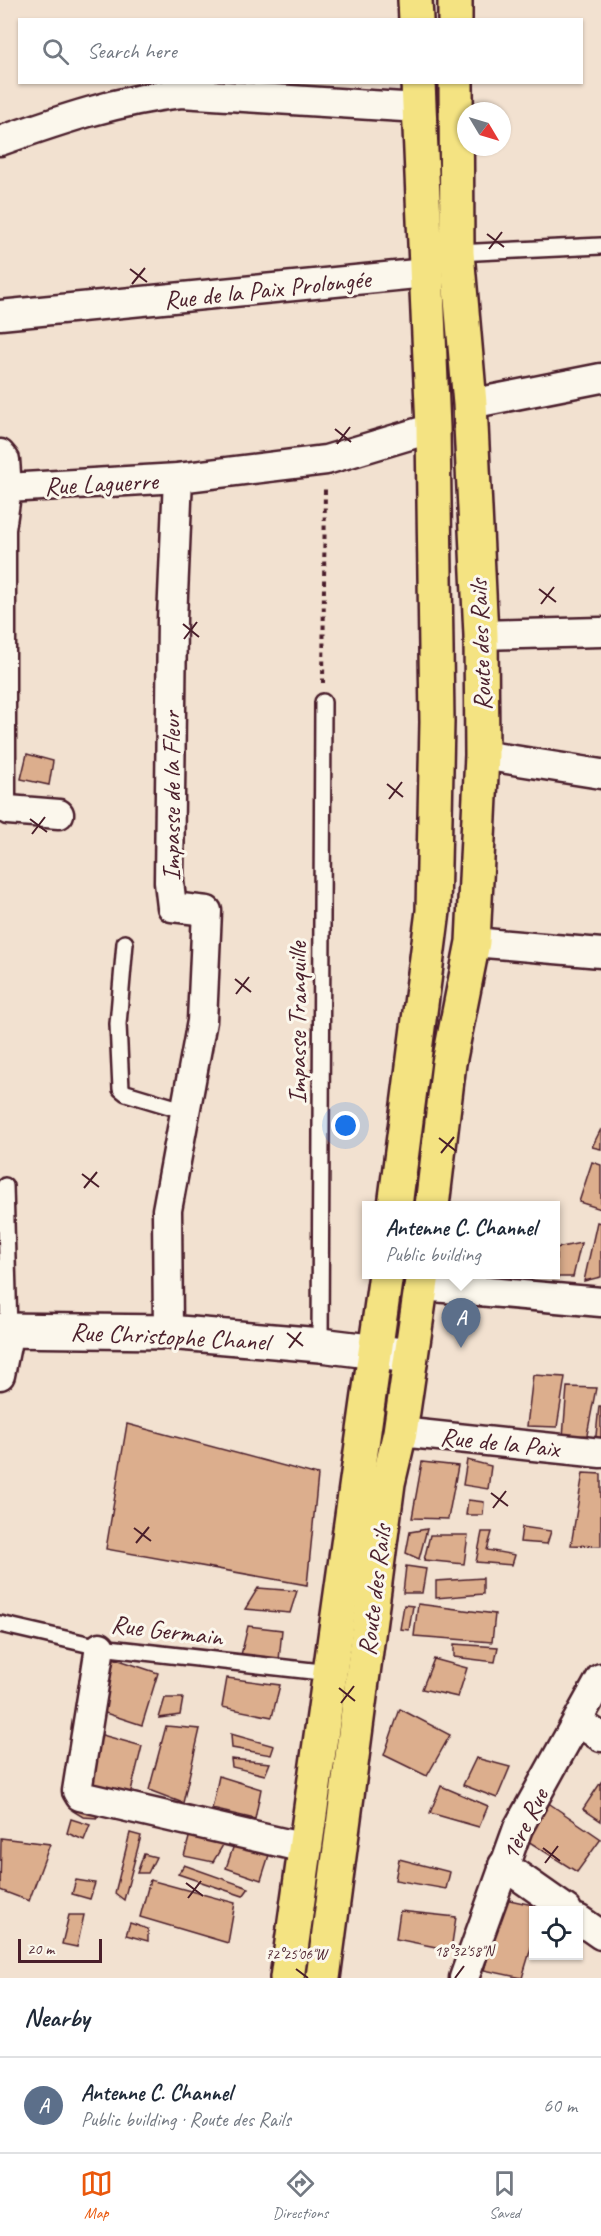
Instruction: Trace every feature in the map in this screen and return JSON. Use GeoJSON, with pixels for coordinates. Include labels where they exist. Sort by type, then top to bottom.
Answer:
{"type":"FeatureCollection","features":[{"type":"Feature","properties":{"kind":"main road"},"geometry":{"type":"LineString","coordinates":[[415,0],[416,18]]}},
{"type":"Feature","properties":{"kind":"main road"},"geometry":{"type":"LineString","coordinates":[[455,0],[455,18]]}},
{"type":"Feature","properties":{"kind":"main road","name":"Route des Rails"},"geometry":{"type":"LineString","coordinates":[[433,1201],[449,1063],[473,942],[483,755],[481,635],[470,404],[457,253],[456,84]]}},
{"type":"Feature","properties":{"kind":"main road","name":"Route des Rails"},"geometry":{"type":"LineString","coordinates":[[396,1201],[434,911],[437,722],[433,598],[434,428],[419,95]]}},
{"type":"Feature","properties":{"kind":"main road","name":"Route des Rails"},"geometry":{"type":"LineString","coordinates":[[287,1978],[385,1279]]}},
{"type":"Feature","properties":{"kind":"main road","name":"Route des Rails"},"geometry":{"type":"LineString","coordinates":[[323,1978],[388,1483],[400,1432],[423,1280]]}},
{"type":"Feature","properties":{"kind":"street"},"geometry":{"type":"LineString","coordinates":[[0,141],[87,111],[142,98],[181,93],[419,95]]}},
{"type":"Feature","properties":{"kind":"street","name":"Rue de la Paix Prolongée"},"geometry":{"type":"LineString","coordinates":[[0,315],[426,273]]}},
{"type":"Feature","properties":{"kind":"street"},"geometry":{"type":"LineString","coordinates":[[470,404],[601,378]]}},
{"type":"Feature","properties":{"kind":"street","name":"Rue Laguerre"},"geometry":{"type":"LineString","coordinates":[[0,804],[0,529],[7,488],[178,478],[326,460],[434,428]]}},
{"type":"Feature","properties":{"kind":"street"},"geometry":{"type":"LineString","coordinates":[[0,454],[4,460],[7,488]]}},
{"type":"Feature","properties":{"kind":"street","name":"Impasse de la Fleur"},"geometry":{"type":"LineString","coordinates":[[168,1332],[167,1209],[202,1021],[207,911],[172,906],[169,882],[172,619],[178,478]]}},
{"type":"Feature","properties":{"kind":"street"},"geometry":{"type":"LineString","coordinates":[[481,635],[601,632]]}},
{"type":"Feature","properties":{"kind":"street"},"geometry":{"type":"LineString","coordinates":[[483,755],[601,774]]}},
{"type":"Feature","properties":{"kind":"street"},"geometry":{"type":"LineString","coordinates":[[0,804],[8,810],[59,814]]}},
{"type":"Feature","properties":{"kind":"street"},"geometry":{"type":"LineString","coordinates":[[473,942],[601,953]]}},
{"type":"Feature","properties":{"kind":"street"},"geometry":{"type":"LineString","coordinates":[[423,1280],[601,1302]]}},
{"type":"Feature","properties":{"kind":"street"},"geometry":{"type":"LineString","coordinates":[[0,1375],[4,1330]]}},
{"type":"Feature","properties":{"kind":"street","name":"Rue Christophe Chanel"},"geometry":{"type":"LineString","coordinates":[[4,1330],[168,1332],[320,1345],[411,1356]]}},
{"type":"Feature","properties":{"kind":"street","name":"Rue de la Paix"},"geometry":{"type":"LineString","coordinates":[[400,1432],[601,1453]]}},
{"type":"Feature","properties":{"kind":"street"},"geometry":{"type":"LineString","coordinates":[[100,1647],[77,1791],[80,1796],[304,1848]]}},
{"type":"Feature","properties":{"kind":"street","name":"1ère Rue"},"geometry":{"type":"LineString","coordinates":[[464,1978],[518,1828],[590,1730],[601,1678]]}},
{"type":"Feature","properties":{"kind":"street"},"geometry":{"type":"LineString","coordinates":[[503,1865],[560,1906]]}},
{"type":"Feature","properties":{"kind":"street"},"geometry":{"type":"LineString","coordinates":[[583,1922],[601,1935]]}},
{"type":"Feature","properties":{"kind":"lane"},"geometry":{"type":"LineString","coordinates":[[457,253],[601,246]]}},
{"type":"Feature","properties":{"kind":"lane","name":"Impasse Tranquille"},"geometry":{"type":"LineString","coordinates":[[320,1345],[323,702]]}},
{"type":"Feature","properties":{"kind":"lane"},"geometry":{"type":"LineString","coordinates":[[125,943],[118,1024],[121,1089],[126,1093],[186,1111]]}},
{"type":"Feature","properties":{"kind":"lane"},"geometry":{"type":"LineString","coordinates":[[4,1330],[5,1186]]}},
{"type":"Feature","properties":{"kind":"lane","name":"Rue Germain"},"geometry":{"type":"LineString","coordinates":[[0,1624],[100,1647],[330,1673]]}},
{"type":"Feature","properties":{"kind":"path"},"geometry":{"type":"LineString","coordinates":[[323,702],[326,460]]}},
{"type":"Feature","properties":{"kind":"building"},"geometry":{"type":"Polygon","coordinates":[[[27,754],[53,761],[49,785],[21,779],[27,754]]]}},
{"type":"Feature","properties":{"kind":"building"},"geometry":{"type":"Polygon","coordinates":[[[601,1129],[601,1149],[592,1147],[601,1129]]]}},
{"type":"Feature","properties":{"kind":"building"},"geometry":{"type":"Polygon","coordinates":[[[592,1162],[601,1165],[601,1209],[579,1202],[592,1162]]]}},
{"type":"Feature","properties":{"kind":"building"},"geometry":{"type":"Polygon","coordinates":[[[597,1222],[601,1223],[601,1277],[584,1281],[597,1222]]]}},
{"type":"Feature","properties":{"kind":"building"},"geometry":{"type":"Polygon","coordinates":[[[581,1243],[573,1277],[560,1277],[560,1247],[581,1243]]]}},
{"type":"Feature","properties":{"kind":"building"},"geometry":{"type":"Polygon","coordinates":[[[533,1375],[565,1377],[557,1427],[527,1426],[533,1375]]]}},
{"type":"Feature","properties":{"kind":"building"},"geometry":{"type":"Polygon","coordinates":[[[567,1387],[596,1388],[587,1435],[563,1437],[567,1387]]]}},
{"type":"Feature","properties":{"kind":"building"},"geometry":{"type":"Polygon","coordinates":[[[599,1406],[601,1406],[601,1446],[595,1445],[599,1406]]]}},
{"type":"Feature","properties":{"kind":"building"},"geometry":{"type":"Polygon","coordinates":[[[127,1424],[318,1475],[307,1585],[106,1549],[127,1424]]]}},
{"type":"Feature","properties":{"kind":"building"},"geometry":{"type":"Polygon","coordinates":[[[467,1460],[491,1466],[488,1489],[463,1485],[467,1460]]]}},
{"type":"Feature","properties":{"kind":"building"},"geometry":{"type":"Polygon","coordinates":[[[422,1462],[458,1466],[448,1519],[412,1518],[422,1462]]]}},
{"type":"Feature","properties":{"kind":"building"},"geometry":{"type":"Polygon","coordinates":[[[583,1473],[601,1474],[601,1546],[571,1545],[583,1473]]]}},
{"type":"Feature","properties":{"kind":"building"},"geometry":{"type":"Polygon","coordinates":[[[468,1500],[484,1502],[483,1515],[466,1515],[468,1500]]]}},
{"type":"Feature","properties":{"kind":"building"},"geometry":{"type":"Polygon","coordinates":[[[522,1527],[551,1531],[547,1544],[520,1542],[522,1527]]]}},
{"type":"Feature","properties":{"kind":"building"},"geometry":{"type":"Polygon","coordinates":[[[427,1529],[419,1559],[406,1553],[410,1532],[427,1529]]]}},
{"type":"Feature","properties":{"kind":"building"},"geometry":{"type":"Polygon","coordinates":[[[482,1532],[492,1532],[487,1550],[515,1555],[512,1565],[476,1562],[482,1532]]]}},
{"type":"Feature","properties":{"kind":"building"},"geometry":{"type":"Polygon","coordinates":[[[430,1535],[468,1535],[464,1564],[424,1560],[430,1535]]]}},
{"type":"Feature","properties":{"kind":"building"},"geometry":{"type":"Polygon","coordinates":[[[406,1566],[426,1569],[422,1593],[403,1593],[406,1566]]]}},
{"type":"Feature","properties":{"kind":"building"},"geometry":{"type":"Polygon","coordinates":[[[483,1578],[483,1594],[436,1598],[436,1581],[483,1578]]]}},
{"type":"Feature","properties":{"kind":"building"},"geometry":{"type":"Polygon","coordinates":[[[258,1588],[297,1591],[290,1613],[245,1609],[258,1588]]]}},
{"type":"Feature","properties":{"kind":"building"},"geometry":{"type":"Polygon","coordinates":[[[418,1604],[495,1614],[492,1642],[414,1636],[418,1604]]]}},
{"type":"Feature","properties":{"kind":"building"},"geometry":{"type":"Polygon","coordinates":[[[404,1605],[413,1606],[409,1630],[400,1629],[404,1605]]]}},
{"type":"Feature","properties":{"kind":"building"},"geometry":{"type":"Polygon","coordinates":[[[248,1626],[282,1630],[279,1660],[241,1655],[248,1626]]]}},
{"type":"Feature","properties":{"kind":"building"},"geometry":{"type":"Polygon","coordinates":[[[454,1644],[498,1647],[495,1662],[454,1657],[454,1644]]]}},
{"type":"Feature","properties":{"kind":"building"},"geometry":{"type":"Polygon","coordinates":[[[107,1656],[158,1673],[142,1725],[93,1709],[107,1656]]]}},
{"type":"Feature","properties":{"kind":"building"},"geometry":{"type":"Polygon","coordinates":[[[434,1659],[467,1668],[458,1697],[422,1689],[434,1659]]]}},
{"type":"Feature","properties":{"kind":"building"},"geometry":{"type":"Polygon","coordinates":[[[227,1678],[280,1685],[272,1717],[222,1707],[227,1678]]]}},
{"type":"Feature","properties":{"kind":"building"},"geometry":{"type":"Polygon","coordinates":[[[165,1698],[183,1698],[180,1715],[159,1718],[165,1698]]]}},
{"type":"Feature","properties":{"kind":"building"},"geometry":{"type":"Polygon","coordinates":[[[400,1709],[450,1735],[427,1776],[384,1755],[400,1709]]]}},
{"type":"Feature","properties":{"kind":"building"},"geometry":{"type":"Polygon","coordinates":[[[166,1726],[200,1729],[183,1803],[149,1790],[166,1726]]]}},
{"type":"Feature","properties":{"kind":"building"},"geometry":{"type":"Polygon","coordinates":[[[95,1733],[142,1746],[130,1795],[83,1782],[95,1733]]]}},
{"type":"Feature","properties":{"kind":"building"},"geometry":{"type":"Polygon","coordinates":[[[231,1734],[274,1746],[271,1755],[232,1748],[231,1734]]]}},
{"type":"Feature","properties":{"kind":"building"},"geometry":{"type":"Polygon","coordinates":[[[476,1758],[510,1767],[497,1798],[463,1785],[476,1758]]]}},
{"type":"Feature","properties":{"kind":"building"},"geometry":{"type":"Polygon","coordinates":[[[231,1759],[270,1763],[265,1775],[232,1767],[231,1759]]]}},
{"type":"Feature","properties":{"kind":"building"},"geometry":{"type":"Polygon","coordinates":[[[219,1776],[261,1789],[255,1819],[212,1809],[219,1776]]]}},
{"type":"Feature","properties":{"kind":"building"},"geometry":{"type":"Polygon","coordinates":[[[601,1782],[601,1821],[583,1809],[601,1782]]]}},
{"type":"Feature","properties":{"kind":"building"},"geometry":{"type":"Polygon","coordinates":[[[441,1786],[488,1806],[479,1827],[430,1813],[441,1786]]]}},
{"type":"Feature","properties":{"kind":"building"},"geometry":{"type":"Polygon","coordinates":[[[547,1802],[601,1839],[577,1872],[523,1838],[547,1802]]]}},
{"type":"Feature","properties":{"kind":"building"},"geometry":{"type":"Polygon","coordinates":[[[94,1810],[97,1818],[83,1817],[73,1811],[94,1810]]]}},
{"type":"Feature","properties":{"kind":"building"},"geometry":{"type":"Polygon","coordinates":[[[71,1819],[90,1825],[84,1840],[67,1833],[71,1819]]]}},
{"type":"Feature","properties":{"kind":"building"},"geometry":{"type":"Polygon","coordinates":[[[130,1833],[141,1836],[124,1900],[115,1893],[130,1833]]]}},
{"type":"Feature","properties":{"kind":"building"},"geometry":{"type":"Polygon","coordinates":[[[190,1834],[226,1840],[213,1862],[184,1856],[190,1834]]]}},
{"type":"Feature","properties":{"kind":"building"},"geometry":{"type":"Polygon","coordinates":[[[1,1838],[50,1844],[29,1901],[0,1890],[1,1838]]]}},
{"type":"Feature","properties":{"kind":"building"},"geometry":{"type":"Polygon","coordinates":[[[235,1842],[269,1855],[261,1880],[226,1868],[235,1842]]]}},
{"type":"Feature","properties":{"kind":"building"},"geometry":{"type":"Polygon","coordinates":[[[144,1854],[156,1857],[148,1873],[137,1873],[144,1854]]]}},
{"type":"Feature","properties":{"kind":"building"},"geometry":{"type":"Polygon","coordinates":[[[399,1859],[450,1872],[446,1889],[395,1880],[399,1859]]]}},
{"type":"Feature","properties":{"kind":"building"},"geometry":{"type":"Polygon","coordinates":[[[184,1865],[249,1888],[243,1896],[178,1874],[184,1865]]]}},
{"type":"Feature","properties":{"kind":"building"},"geometry":{"type":"Polygon","coordinates":[[[76,1880],[95,1883],[90,1899],[72,1894],[76,1880]]]}},
{"type":"Feature","properties":{"kind":"building"},"geometry":{"type":"Polygon","coordinates":[[[150,1880],[235,1903],[228,1943],[140,1917],[150,1880]]]}},
{"type":"Feature","properties":{"kind":"building"},"geometry":{"type":"Polygon","coordinates":[[[505,1899],[537,1906],[529,1906],[529,1955],[522,1978],[484,1970],[505,1899]]]}},
{"type":"Feature","properties":{"kind":"building"},"geometry":{"type":"Polygon","coordinates":[[[400,1911],[456,1917],[451,1950],[396,1939],[400,1911]]]}},
{"type":"Feature","properties":{"kind":"building"},"geometry":{"type":"Polygon","coordinates":[[[69,1915],[84,1915],[77,1947],[62,1944],[69,1915]]]}},
{"type":"Feature","properties":{"kind":"building"},"geometry":{"type":"Polygon","coordinates":[[[130,1923],[148,1929],[148,1941],[126,1935],[130,1923]]]}},
{"type":"Feature","properties":{"kind":"place","name":"Antenne C. Channel"},"geometry":{"type":"Point","coordinates":[461,1348]}}]}
